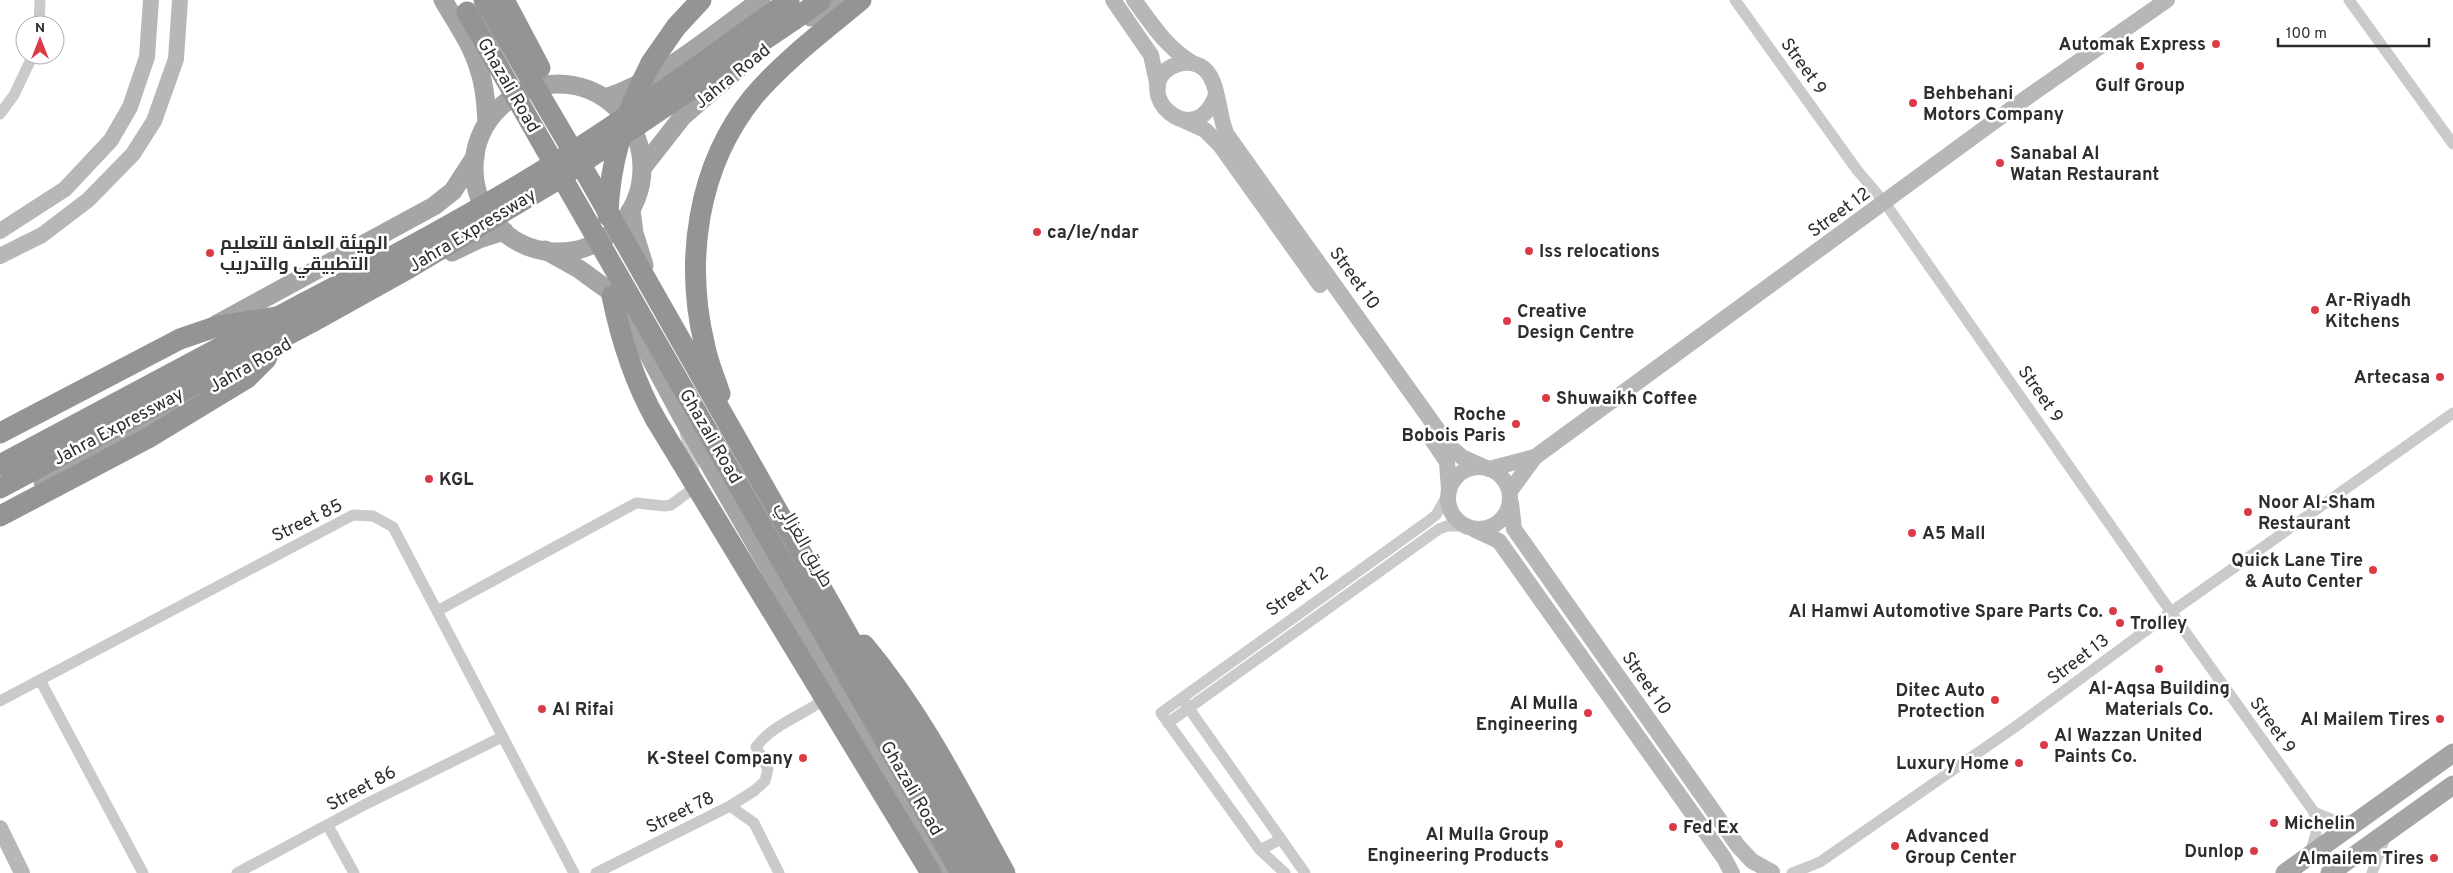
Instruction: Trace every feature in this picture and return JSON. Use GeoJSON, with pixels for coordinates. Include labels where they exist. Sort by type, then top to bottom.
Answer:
{"type":"FeatureCollection","features":[{"type":"Feature","properties":{"kind":"highway","name":"Ghazali Road"},"geometry":{"type":"LineString","coordinates":[[460,0],[961,873]]}},
{"type":"Feature","properties":{"kind":"highway","name":"Ghazali Road"},"geometry":{"type":"LineString","coordinates":[[484,0],[604,206],[984,873]]}},
{"type":"Feature","properties":{"kind":"highway"},"geometry":{"type":"LineString","coordinates":[[504,0],[594,169],[604,206]]}},
{"type":"Feature","properties":{"kind":"highway"},"geometry":{"type":"LineString","coordinates":[[701,0],[676,27],[651,63],[633,101],[622,133],[608,211],[608,259],[612,296],[619,330],[631,367],[656,420],[931,873]]}},
{"type":"Feature","properties":{"kind":"highway","name":"Jahra Expressway"},"geometry":{"type":"LineString","coordinates":[[0,465],[402,251],[550,166],[598,136],[790,0]]}},
{"type":"Feature","properties":{"kind":"highway","name":"Jahra Expressway"},"geometry":{"type":"LineString","coordinates":[[0,488],[273,344],[401,272],[599,153],[821,0]]}},
{"type":"Feature","properties":{"kind":"highway"},"geometry":{"type":"LineString","coordinates":[[736,439],[705,348],[697,304],[694,260],[697,230],[711,170],[737,119],[755,95],[787,62],[861,0]]}},
{"type":"Feature","properties":{"kind":"highway"},"geometry":{"type":"LineString","coordinates":[[0,433],[180,339],[225,325],[278,316]]}},
{"type":"Feature","properties":{"kind":"highway"},"geometry":{"type":"LineString","coordinates":[[0,516],[148,438],[247,378],[266,359],[273,344]]}},
{"type":"Feature","properties":{"kind":"highway"},"geometry":{"type":"LineString","coordinates":[[864,646],[892,678],[928,734],[1005,873]]}},
{"type":"Feature","properties":{"kind":"main road","name":"Ghazali Road"},"geometry":{"type":"LineString","coordinates":[[443,0],[462,32],[479,69],[485,98],[487,123]]}},
{"type":"Feature","properties":{"kind":"main road","name":"Ghazali Road"},"geometry":{"type":"LineString","coordinates":[[496,0],[518,38],[536,59],[563,84]]}},
{"type":"Feature","properties":{"kind":"main road"},"geometry":{"type":"LineString","coordinates":[[605,98],[628,90],[651,78],[761,0]]}},
{"type":"Feature","properties":{"kind":"main road","name":"Jahra Road"},"geometry":{"type":"LineString","coordinates":[[643,167],[669,132],[704,96],[760,52],[835,0]]}},
{"type":"Feature","properties":{"kind":"main road"},"geometry":{"type":"LineString","coordinates":[[544,250],[570,251],[594,244],[615,230],[631,210],[640,190],[643,167],[636,135],[618,108],[605,98],[585,88],[563,84],[545,85],[520,94],[502,106],[487,123],[480,136],[475,158],[478,192],[488,214],[504,232],[523,244],[544,250],[579,269],[608,290],[622,305],[681,415],[945,873]]}},
{"type":"Feature","properties":{"kind":"main road"},"geometry":{"type":"LineString","coordinates":[[0,443],[434,206],[453,191],[475,158]]}},
{"type":"Feature","properties":{"kind":"main road","name":"طريق الغزالي"},"geometry":{"type":"LineString","coordinates":[[631,210],[634,233],[644,266],[864,646],[992,873]]}},
{"type":"Feature","properties":{"kind":"main road","name":"Jahra Road"},"geometry":{"type":"LineString","coordinates":[[0,506],[415,272],[479,239],[504,232]]}},
{"type":"Feature","properties":{"kind":"main road"},"geometry":{"type":"LineString","coordinates":[[2285,873],[2453,753]]}},
{"type":"Feature","properties":{"kind":"main road"},"geometry":{"type":"LineString","coordinates":[[2330,873],[2453,784]]}},
{"type":"Feature","properties":{"kind":"street"},"geometry":{"type":"LineString","coordinates":[[39,15],[40,0]]}},
{"type":"Feature","properties":{"kind":"street"},"geometry":{"type":"LineString","coordinates":[[0,231],[65,189],[111,140],[130,107],[147,57],[151,0]]}},
{"type":"Feature","properties":{"kind":"street"},"geometry":{"type":"LineString","coordinates":[[0,256],[42,235],[86,202],[134,154],[154,121],[176,59],[180,0]]}},
{"type":"Feature","properties":{"kind":"street"},"geometry":{"type":"LineString","coordinates":[[1113,0],[1151,55],[1160,102],[1165,110],[1172,116],[1183,120],[1194,119],[1204,114],[1212,106],[1216,96],[1215,84],[1211,75],[1204,68],[1176,53],[1166,44],[1134,0]]}},
{"type":"Feature","properties":{"kind":"street","name":"Street 9"},"geometry":{"type":"LineString","coordinates":[[1735,0],[1857,170],[1885,203],[2171,612],[2314,812]]}},
{"type":"Feature","properties":{"kind":"street","name":"Street 12"},"geometry":{"type":"LineString","coordinates":[[1487,468],[1534,457],[1885,203],[2029,96],[2167,0]]}},
{"type":"Feature","properties":{"kind":"street"},"geometry":{"type":"LineString","coordinates":[[2349,0],[2453,144]]}},
{"type":"Feature","properties":{"kind":"street"},"geometry":{"type":"LineString","coordinates":[[1158,87],[1162,76],[1170,68],[1180,63],[1191,62]]}},
{"type":"Feature","properties":{"kind":"street"},"geometry":{"type":"LineString","coordinates":[[0,114],[14,96],[28,65]]}},
{"type":"Feature","properties":{"kind":"street","name":"Street 10"},"geometry":{"type":"LineString","coordinates":[[1216,96],[1222,124],[1227,135],[1363,333],[1443,455],[1449,473],[1448,492]]}},
{"type":"Feature","properties":{"kind":"street","name":"Street 10"},"geometry":{"type":"LineString","coordinates":[[1183,120],[1206,130],[1220,145],[1450,447],[1462,458],[1487,468]]}},
{"type":"Feature","properties":{"kind":"street"},"geometry":{"type":"LineString","coordinates":[[70,183],[73,190],[86,202]]}},
{"type":"Feature","properties":{"kind":"street","name":"Street 13"},"geometry":{"type":"LineString","coordinates":[[1792,873],[1820,862],[2016,727],[2171,612],[2453,413]]}},
{"type":"Feature","properties":{"kind":"street"},"geometry":{"type":"LineString","coordinates":[[437,611],[636,502],[660,506],[671,505],[685,496],[694,485],[695,476],[681,415]]}},
{"type":"Feature","properties":{"kind":"street","name":"Street 12"},"geometry":{"type":"LineString","coordinates":[[1510,497],[1534,457]]}},
{"type":"Feature","properties":{"kind":"street"},"geometry":{"type":"LineString","coordinates":[[1469,528],[1485,530],[1502,520],[1510,497],[1506,481],[1499,474],[1487,468],[1466,470],[1459,474],[1448,492],[1451,512],[1469,528],[1499,541],[1718,850],[1732,873]]}},
{"type":"Feature","properties":{"kind":"street","name":"Street 12"},"geometry":{"type":"LineString","coordinates":[[1448,492],[1436,515],[1185,703],[1168,723],[1161,713],[1185,703],[1439,529],[1446,526],[1469,528]]}},
{"type":"Feature","properties":{"kind":"street","name":"Street 10"},"geometry":{"type":"LineString","coordinates":[[1510,497],[1514,529],[1738,846],[1752,861],[1773,873]]}},
{"type":"Feature","properties":{"kind":"street","name":"Street 85"},"geometry":{"type":"LineString","coordinates":[[0,701],[353,515],[373,516],[392,528],[574,873]]}},
{"type":"Feature","properties":{"kind":"street"},"geometry":{"type":"LineString","coordinates":[[40,680],[143,873]]}},
{"type":"Feature","properties":{"kind":"street"},"geometry":{"type":"LineString","coordinates":[[730,806],[754,791],[765,781],[768,769],[756,746],[760,740],[774,729],[828,696],[833,680]]}},
{"type":"Feature","properties":{"kind":"street"},"geometry":{"type":"LineString","coordinates":[[1185,703],[1305,873]]}},
{"type":"Feature","properties":{"kind":"street"},"geometry":{"type":"LineString","coordinates":[[1168,723],[1260,850],[1285,873]]}},
{"type":"Feature","properties":{"kind":"street","name":"Street 86"},"geometry":{"type":"LineString","coordinates":[[237,873],[328,826],[364,805],[502,736]]}},
{"type":"Feature","properties":{"kind":"street","name":"Street 78"},"geometry":{"type":"LineString","coordinates":[[596,873],[730,806],[754,823],[780,873]]}},
{"type":"Feature","properties":{"kind":"street"},"geometry":{"type":"LineString","coordinates":[[2310,856],[2316,833],[2314,812],[2336,821],[2360,820]]}},
{"type":"Feature","properties":{"kind":"street"},"geometry":{"type":"LineString","coordinates":[[328,826],[354,873]]}},
{"type":"Feature","properties":{"kind":"street"},"geometry":{"type":"LineString","coordinates":[[0,828],[22,873]]}},
{"type":"Feature","properties":{"kind":"street"},"geometry":{"type":"LineString","coordinates":[[2372,873],[2388,831]]}},
{"type":"Feature","properties":{"kind":"street"},"geometry":{"type":"LineString","coordinates":[[1260,850],[1281,839]]}},
{"type":"Feature","properties":{"kind":"street","name":"Street 13"},"geometry":{"type":"LineString","coordinates":[[1813,873],[1820,862]]}},
{"type":"Feature","properties":{"kind":"street"},"geometry":{"type":"LineString","coordinates":[[1760,873],[1773,873]]}},
{"type":"Feature","properties":{"kind":"place","name":"Automak Express"},"geometry":{"type":"Point","coordinates":[2216,44]}},
{"type":"Feature","properties":{"kind":"place","name":"Gulf Group"},"geometry":{"type":"Point","coordinates":[2140,66]}},
{"type":"Feature","properties":{"kind":"place","name":"Behbehani Motors Company"},"geometry":{"type":"Point","coordinates":[1913,103]}},
{"type":"Feature","properties":{"kind":"place","name":"Sanabal Al Watan Restaurant"},"geometry":{"type":"Point","coordinates":[2000,163]}},
{"type":"Feature","properties":{"kind":"place","name":"ca/le/ndar"},"geometry":{"type":"Point","coordinates":[1037,232]}},
{"type":"Feature","properties":{"kind":"place","name":"Iss relocations"},"geometry":{"type":"Point","coordinates":[1529,251]}},
{"type":"Feature","properties":{"kind":"place","name":"الهيئة العامة للتعليم التطبيقي والتدريب"},"geometry":{"type":"Point","coordinates":[210,253]}},
{"type":"Feature","properties":{"kind":"place","name":"Ar-Riyadh Kitchens"},"geometry":{"type":"Point","coordinates":[2315,310]}},
{"type":"Feature","properties":{"kind":"place","name":"Creative Design Centre"},"geometry":{"type":"Point","coordinates":[1507,321]}},
{"type":"Feature","properties":{"kind":"place","name":"Artecasa"},"geometry":{"type":"Point","coordinates":[2440,377]}},
{"type":"Feature","properties":{"kind":"place","name":"Shuwaikh Coffee"},"geometry":{"type":"Point","coordinates":[1546,398]}},
{"type":"Feature","properties":{"kind":"place","name":"Roche Bobois Paris"},"geometry":{"type":"Point","coordinates":[1516,424]}},
{"type":"Feature","properties":{"kind":"place","name":"KGL"},"geometry":{"type":"Point","coordinates":[429,479]}},
{"type":"Feature","properties":{"kind":"place","name":"Noor Al-Sham Restaurant"},"geometry":{"type":"Point","coordinates":[2248,512]}},
{"type":"Feature","properties":{"kind":"place","name":"A5 Mall"},"geometry":{"type":"Point","coordinates":[1912,533]}},
{"type":"Feature","properties":{"kind":"place","name":"Quick Lane Tire & Auto Center"},"geometry":{"type":"Point","coordinates":[2373,570]}},
{"type":"Feature","properties":{"kind":"place","name":"Al Hamwi Automotive Spare Parts Co."},"geometry":{"type":"Point","coordinates":[2113,611]}},
{"type":"Feature","properties":{"kind":"place","name":"Trolley"},"geometry":{"type":"Point","coordinates":[2120,623]}},
{"type":"Feature","properties":{"kind":"place","name":"Al-Aqsa Building Materials Co."},"geometry":{"type":"Point","coordinates":[2159,669]}},
{"type":"Feature","properties":{"kind":"place","name":"Ditec Auto Protection"},"geometry":{"type":"Point","coordinates":[1995,700]}},
{"type":"Feature","properties":{"kind":"place","name":"Al Rifai"},"geometry":{"type":"Point","coordinates":[542,709]}},
{"type":"Feature","properties":{"kind":"place","name":"Al Mulla Engineering"},"geometry":{"type":"Point","coordinates":[1588,713]}},
{"type":"Feature","properties":{"kind":"place","name":"Al Mailem Tires"},"geometry":{"type":"Point","coordinates":[2440,719]}},
{"type":"Feature","properties":{"kind":"place","name":"Al Wazzan United Paints Co."},"geometry":{"type":"Point","coordinates":[2044,745]}},
{"type":"Feature","properties":{"kind":"place","name":"K-Steel Company"},"geometry":{"type":"Point","coordinates":[803,758]}},
{"type":"Feature","properties":{"kind":"place","name":"Luxury Home"},"geometry":{"type":"Point","coordinates":[2019,763]}},
{"type":"Feature","properties":{"kind":"place","name":"Michelin"},"geometry":{"type":"Point","coordinates":[2274,823]}},
{"type":"Feature","properties":{"kind":"place","name":"Fed Ex"},"geometry":{"type":"Point","coordinates":[1673,827]}},
{"type":"Feature","properties":{"kind":"place","name":"Al Mulla Group Engineering Products"},"geometry":{"type":"Point","coordinates":[1559,844]}},
{"type":"Feature","properties":{"kind":"place","name":"Advanced Group Center"},"geometry":{"type":"Point","coordinates":[1895,846]}},
{"type":"Feature","properties":{"kind":"place","name":"Dunlop"},"geometry":{"type":"Point","coordinates":[2254,851]}},
{"type":"Feature","properties":{"kind":"place","name":"Almailem Tires"},"geometry":{"type":"Point","coordinates":[2434,858]}}]}
